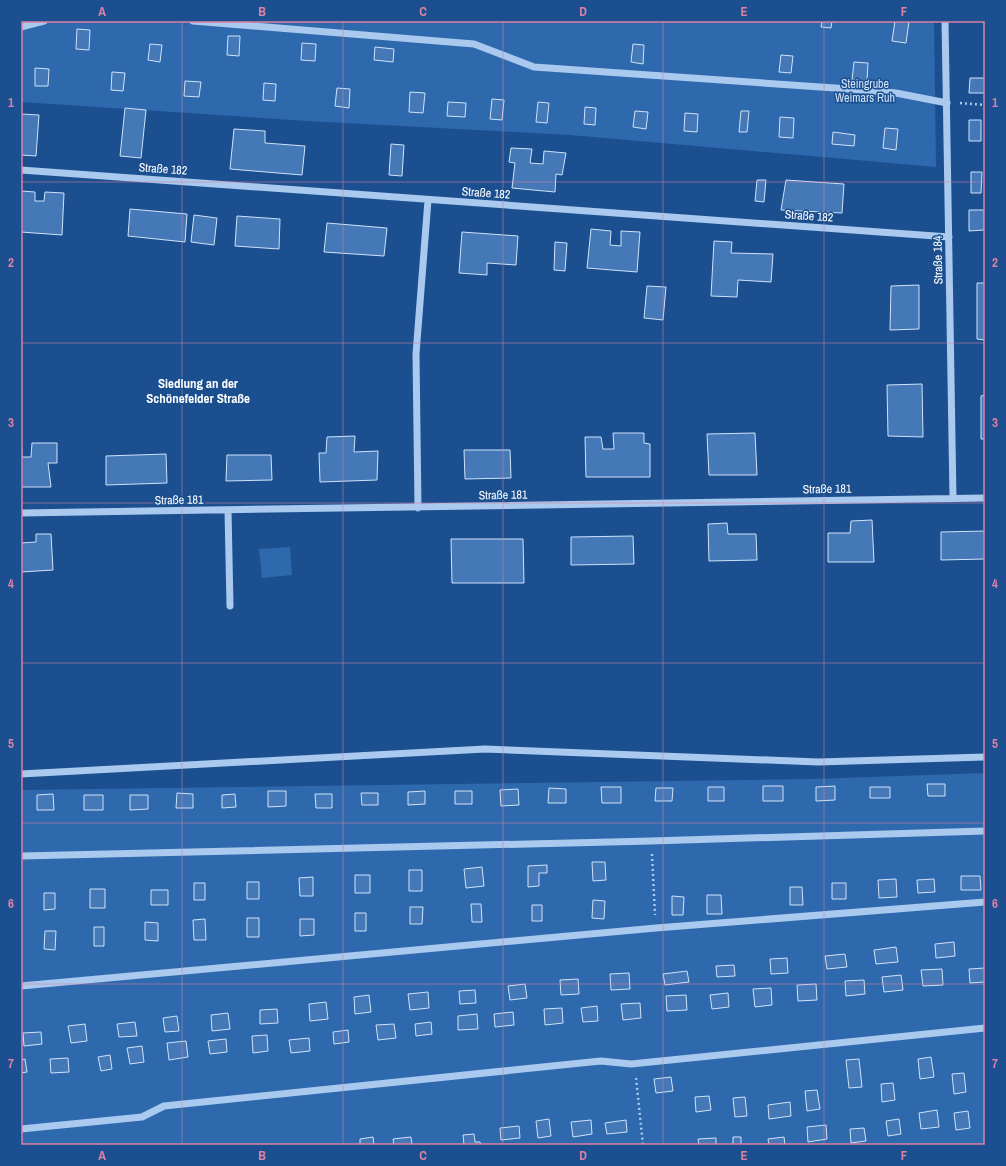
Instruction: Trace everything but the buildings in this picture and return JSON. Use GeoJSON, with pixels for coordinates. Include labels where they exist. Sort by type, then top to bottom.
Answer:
{"type":"FeatureCollection","features":[{"type":"Feature","properties":{"kind":"street"},"geometry":{"type":"LineString","coordinates":[[21,27],[44,21]]}},
{"type":"Feature","properties":{"kind":"street"},"geometry":{"type":"LineString","coordinates":[[193,21],[474,44],[534,67],[896,93],[947,103]]}},
{"type":"Feature","properties":{"kind":"street","name":"Straße 184"},"geometry":{"type":"LineString","coordinates":[[944,21],[947,103],[953,498]]}},
{"type":"Feature","properties":{"kind":"street","name":"Straße 182"},"geometry":{"type":"LineString","coordinates":[[21,170],[949,237]]}},
{"type":"Feature","properties":{"kind":"street"},"geometry":{"type":"LineString","coordinates":[[418,508],[416,354],[428,200]]}},
{"type":"Feature","properties":{"kind":"street","name":"Straße 181"},"geometry":{"type":"LineString","coordinates":[[21,513],[985,498]]}},
{"type":"Feature","properties":{"kind":"street"},"geometry":{"type":"LineString","coordinates":[[228,510],[230,606]]}},
{"type":"Feature","properties":{"kind":"street"},"geometry":{"type":"LineString","coordinates":[[21,774],[485,749],[818,762],[985,757]]}},
{"type":"Feature","properties":{"kind":"street"},"geometry":{"type":"LineString","coordinates":[[21,856],[651,841],[985,831]]}},
{"type":"Feature","properties":{"kind":"street"},"geometry":{"type":"LineString","coordinates":[[21,986],[656,928],[985,902]]}},
{"type":"Feature","properties":{"kind":"street"},"geometry":{"type":"LineString","coordinates":[[21,1129],[142,1117],[164,1106],[601,1060],[631,1064],[985,1028]]}},
{"type":"Feature","properties":{"kind":"path"},"geometry":{"type":"LineString","coordinates":[[947,103],[985,104]]}},
{"type":"Feature","properties":{"kind":"path"},"geometry":{"type":"LineString","coordinates":[[651,841],[656,928]]}},
{"type":"Feature","properties":{"kind":"path"},"geometry":{"type":"LineString","coordinates":[[631,1064],[636,1079],[643,1145]]}},
{"type":"Feature","properties":{"kind":"green space","name":"Steingrube Weimars Ruh"},"geometry":{"type":"Polygon","coordinates":[[[21,21],[934,21],[936,167],[570,135],[307,121],[21,102],[21,21]]]}},
{"type":"Feature","properties":{"kind":"green space"},"geometry":{"type":"Polygon","coordinates":[[[290,547],[292,575],[262,578],[259,549],[290,547]]]}},
{"type":"Feature","properties":{"kind":"green space"},"geometry":{"type":"Polygon","coordinates":[[[985,773],[985,1145],[21,1145],[21,790],[812,779],[985,773]]]}},
{"type":"Feature","properties":{"kind":"district","name":"Siedlung an der Schönefelder Straße"},"geometry":{"type":"Point","coordinates":[198,390]}}]}
